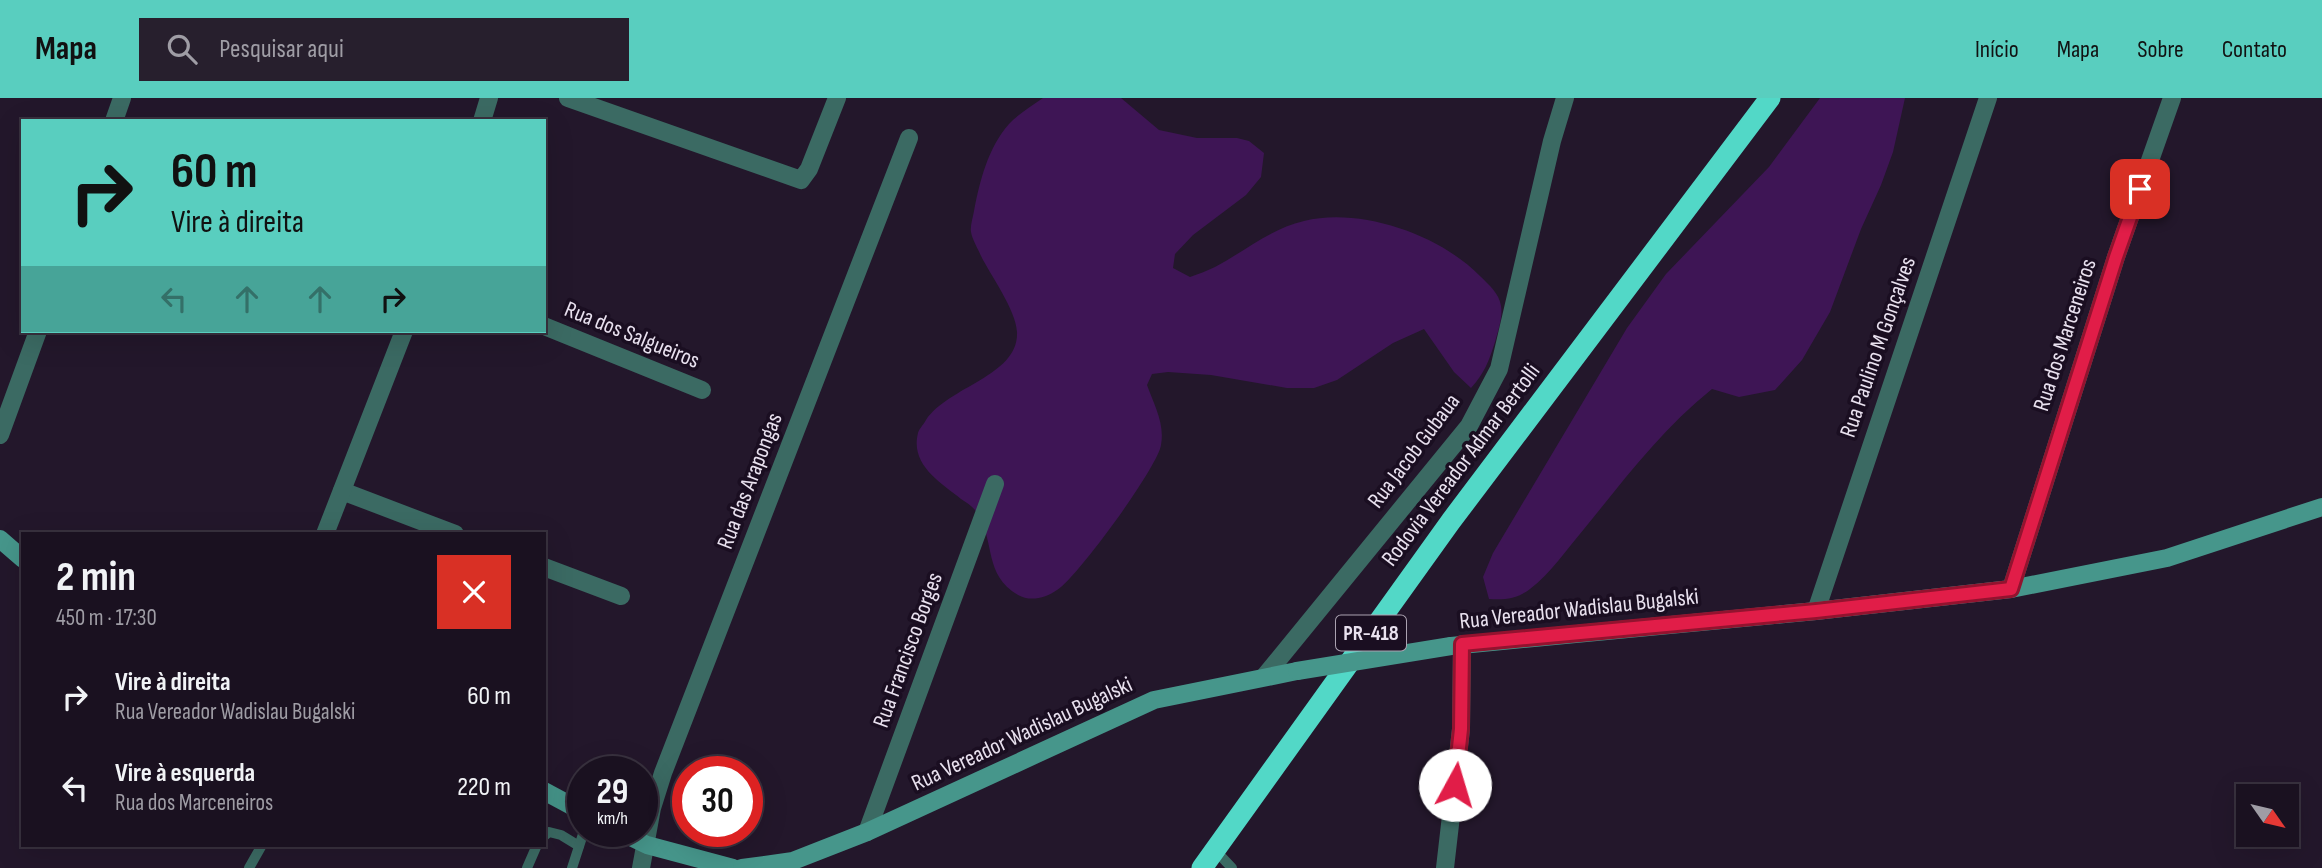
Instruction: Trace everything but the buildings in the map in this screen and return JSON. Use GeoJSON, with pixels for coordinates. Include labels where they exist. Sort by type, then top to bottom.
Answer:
{"type":"FeatureCollection","features":[{"type":"Feature","properties":{"kind":"highway","name":"Rodovia Vereador Admar Bertolli"},"geometry":{"type":"LineString","coordinates":[[1202,868],[1451,521],[1770,98]]}},
{"type":"Feature","properties":{"kind":"main road","name":"Rua Vereador Wadislau Bugalski"},"geometry":{"type":"LineString","coordinates":[[742,868],[793,861],[867,832],[1154,701],[1264,677],[1456,645],[1816,611],[2011,589],[2167,558],[2322,507]]}},
{"type":"Feature","properties":{"kind":"main road"},"geometry":{"type":"LineString","coordinates":[[0,539],[21,557]]}},
{"type":"Feature","properties":{"kind":"main road"},"geometry":{"type":"LineString","coordinates":[[546,792],[567,803]]}},
{"type":"Feature","properties":{"kind":"main road"},"geometry":{"type":"LineString","coordinates":[[654,847],[733,868]]}},
{"type":"Feature","properties":{"kind":"street"},"geometry":{"type":"LineString","coordinates":[[115,119],[122,98]]}},
{"type":"Feature","properties":{"kind":"street"},"geometry":{"type":"LineString","coordinates":[[483,119],[489,98]]}},
{"type":"Feature","properties":{"kind":"street"},"geometry":{"type":"LineString","coordinates":[[568,98],[801,180],[809,169],[837,98]]}},
{"type":"Feature","properties":{"kind":"street","name":"Rua Jacob Gubaua"},"geometry":{"type":"LineString","coordinates":[[1264,677],[1469,426],[1499,369],[1552,141],[1565,98]]}},
{"type":"Feature","properties":{"kind":"street","name":"Rua Paulino M Gonçalves"},"geometry":{"type":"LineString","coordinates":[[1816,611],[1988,98]]}},
{"type":"Feature","properties":{"kind":"street","name":"Rua dos Marceneiros"},"geometry":{"type":"LineString","coordinates":[[2011,589],[2116,257],[2172,98]]}},
{"type":"Feature","properties":{"kind":"street","name":"Rua das Arapongas"},"geometry":{"type":"LineString","coordinates":[[658,789],[909,138]]}},
{"type":"Feature","properties":{"kind":"street","name":"Rua dos Salgueiros"},"geometry":{"type":"LineString","coordinates":[[546,327],[702,390]]}},
{"type":"Feature","properties":{"kind":"street"},"geometry":{"type":"LineString","coordinates":[[0,435],[37,333]]}},
{"type":"Feature","properties":{"kind":"street"},"geometry":{"type":"LineString","coordinates":[[326,532],[403,333]]}},
{"type":"Feature","properties":{"kind":"street","name":"Rua Francisco Borges"},"geometry":{"type":"LineString","coordinates":[[867,832],[995,484]]}},
{"type":"Feature","properties":{"kind":"street"},"geometry":{"type":"LineString","coordinates":[[342,491],[451,532]]}},
{"type":"Feature","properties":{"kind":"street"},"geometry":{"type":"LineString","coordinates":[[546,568],[621,596]]}},
{"type":"Feature","properties":{"kind":"street"},"geometry":{"type":"LineString","coordinates":[[1445,868],[1461,729],[1456,645]]}},
{"type":"Feature","properties":{"kind":"street","name":"Rua das Arapongas"},"geometry":{"type":"LineString","coordinates":[[641,868],[646,847]]}},
{"type":"Feature","properties":{"kind":"lane"},"geometry":{"type":"LineString","coordinates":[[546,834],[549,832],[567,839]]}},
{"type":"Feature","properties":{"kind":"lane"},"geometry":{"type":"LineString","coordinates":[[249,868],[260,847]]}},
{"type":"Feature","properties":{"kind":"lane"},"geometry":{"type":"LineString","coordinates":[[527,868],[536,847]]}},
{"type":"Feature","properties":{"kind":"lane"},"geometry":{"type":"LineString","coordinates":[[572,868],[579,847]]}},
{"type":"Feature","properties":{"kind":"lane"},"geometry":{"type":"LineString","coordinates":[[1215,850],[1232,868]]}},
{"type":"Feature","properties":{"kind":"shaded area"},"geometry":{"type":"Polygon","coordinates":[[[1043,98],[1121,98],[1159,130],[1197,138],[1237,138],[1249,141],[1264,153],[1261,177],[1246,195],[1193,235],[1175,254],[1173,268],[1190,277],[1215,267],[1280,229],[1304,221],[1326,218],[1374,221],[1422,237],[1444,248],[1480,276],[1500,301],[1499,329],[1479,378],[1471,388],[1454,372],[1424,329],[1393,343],[1337,380],[1314,388],[1287,388],[1211,375],[1168,372],[1152,374],[1147,385],[1158,414],[1162,437],[1156,457],[1146,475],[1132,498],[1067,582],[1043,597],[1033,599],[1018,595],[1007,587],[995,568],[983,524],[976,511],[929,472],[918,454],[917,444],[919,430],[937,408],[995,370],[1007,360],[1015,347],[1016,323],[975,244],[971,227],[982,176],[996,143],[1013,120],[1043,98]]]}},
{"type":"Feature","properties":{"kind":"shaded area"},"geometry":{"type":"Polygon","coordinates":[[[1820,98],[1905,98],[1893,152],[1881,185],[1861,229],[1830,312],[1802,360],[1775,390],[1739,397],[1712,389],[1660,438],[1538,583],[1516,597],[1489,599],[1483,577],[1493,553],[1627,328],[1666,274],[1769,167],[1820,98]]]}},
{"type":"Feature","properties":{"kind":"route"},"geometry":{"type":"LineString","coordinates":[[1455,785],[1461,729],[1462,644],[1816,611],[2011,589],[2140,189]]}}]}
